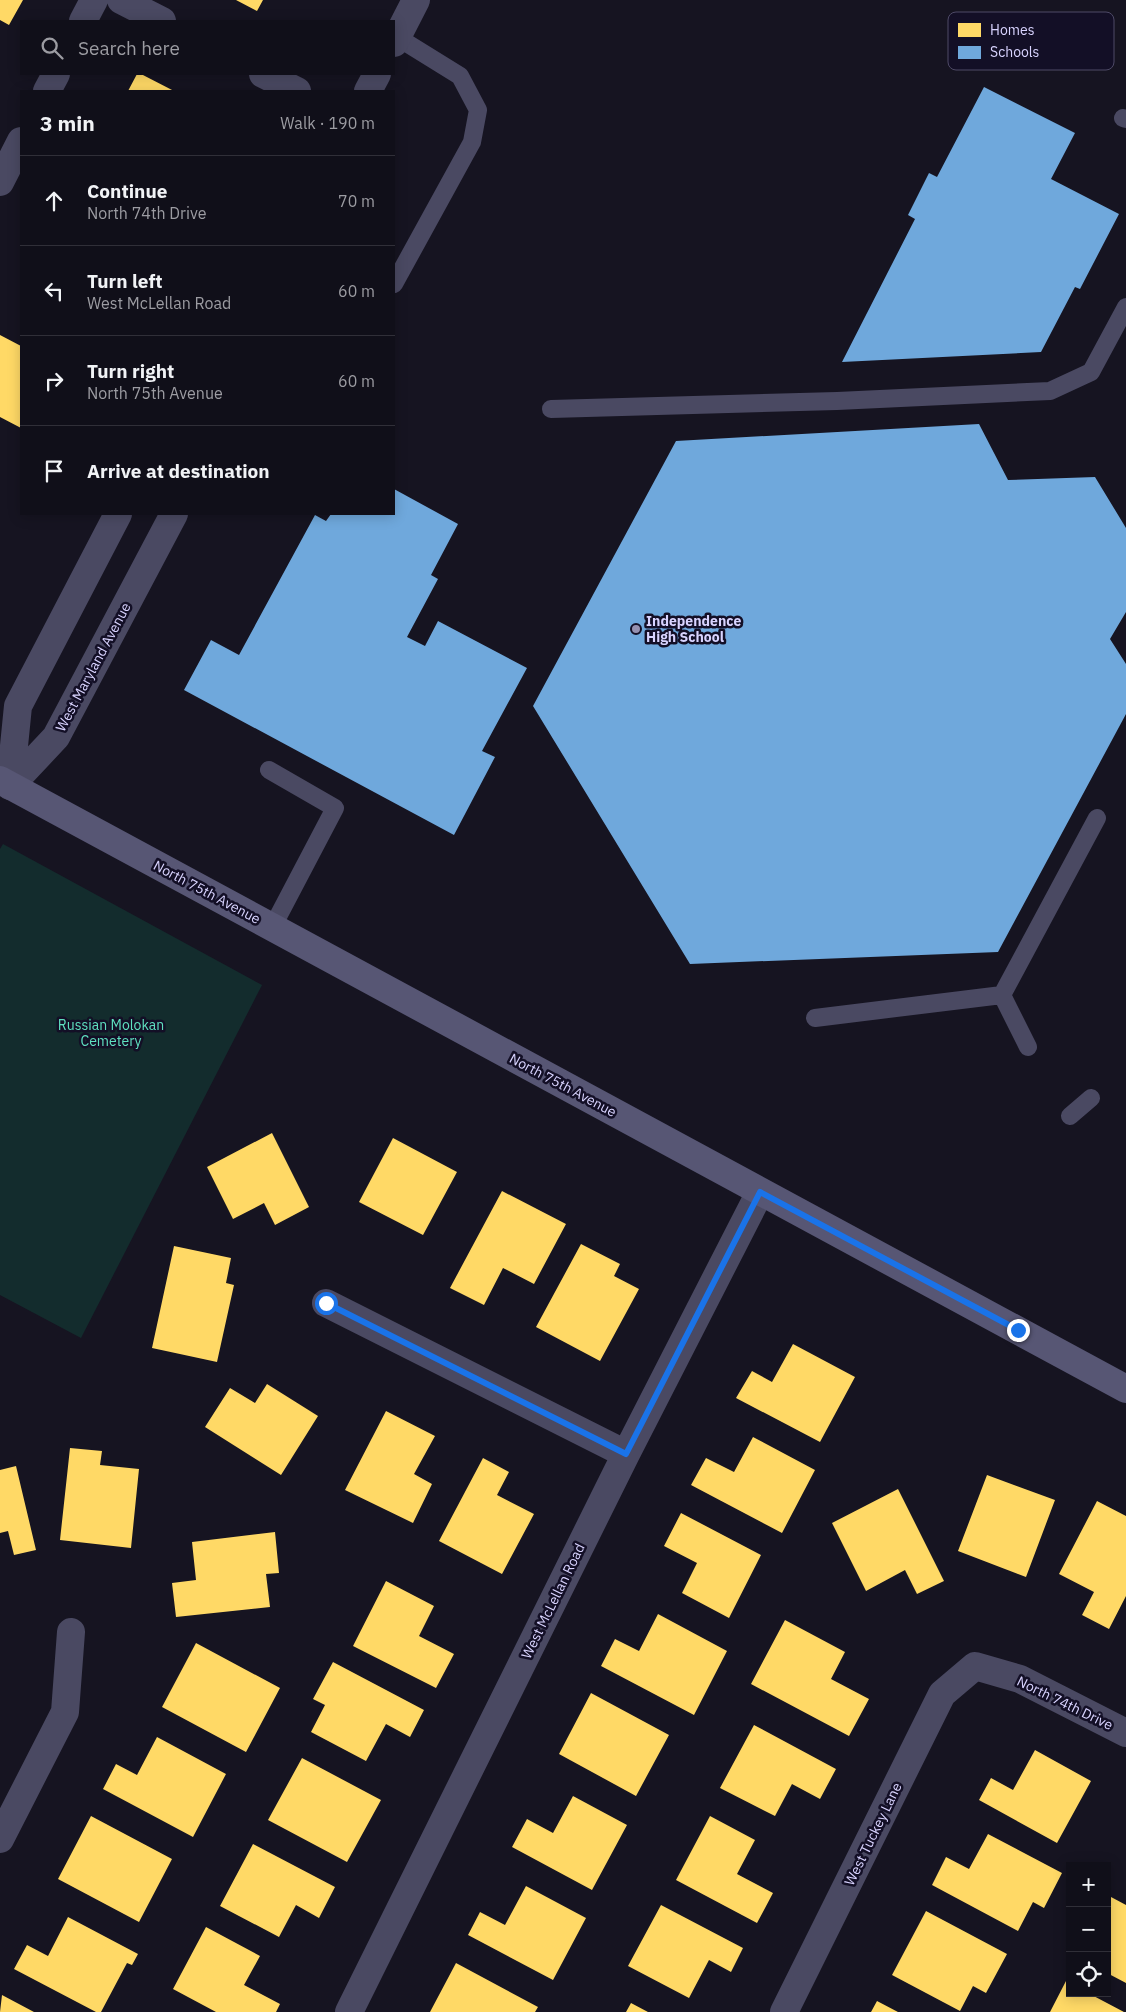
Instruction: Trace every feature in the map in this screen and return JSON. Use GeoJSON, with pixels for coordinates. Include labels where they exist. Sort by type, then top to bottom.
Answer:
{"type":"FeatureCollection","features":[{"type":"Feature","properties":{"kind":"main road","name":"North 75th Avenue"},"geometry":{"type":"LineString","coordinates":[[5,783],[1126,1389]]}},
{"type":"Feature","properties":{"kind":"street"},"geometry":{"type":"LineString","coordinates":[[84,20],[94,0]]}},
{"type":"Feature","properties":{"kind":"street"},"geometry":{"type":"LineString","coordinates":[[121,0],[160,20]]}},
{"type":"Feature","properties":{"kind":"street"},"geometry":{"type":"LineString","coordinates":[[395,40],[416,0]]}},
{"type":"Feature","properties":{"kind":"street"},"geometry":{"type":"LineString","coordinates":[[48,90],[55,75]]}},
{"type":"Feature","properties":{"kind":"street"},"geometry":{"type":"LineString","coordinates":[[265,75],[295,90]]}},
{"type":"Feature","properties":{"kind":"street"},"geometry":{"type":"LineString","coordinates":[[369,90],[377,75]]}},
{"type":"Feature","properties":{"kind":"street"},"geometry":{"type":"LineString","coordinates":[[0,182],[20,143]]}},
{"type":"Feature","properties":{"kind":"street"},"geometry":{"type":"LineString","coordinates":[[5,783],[18,706],[117,515]]}},
{"type":"Feature","properties":{"kind":"street","name":"West Maryland Avenue"},"geometry":{"type":"LineString","coordinates":[[5,783],[56,737],[173,515]]}},
{"type":"Feature","properties":{"kind":"street","name":"West McLellan Road"},"geometry":{"type":"LineString","coordinates":[[349,2012],[626,1454],[760,1192]]}},
{"type":"Feature","properties":{"kind":"street"},"geometry":{"type":"LineString","coordinates":[[326,1303],[626,1454]]}},
{"type":"Feature","properties":{"kind":"street"},"geometry":{"type":"LineString","coordinates":[[0,1839],[65,1712],[71,1632]]}},
{"type":"Feature","properties":{"kind":"street","name":"North 74th Drive"},"geometry":{"type":"LineString","coordinates":[[975,1666],[1020,1679],[1126,1733]]}},
{"type":"Feature","properties":{"kind":"street","name":"West Tuckey Lane"},"geometry":{"type":"LineString","coordinates":[[784,2012],[942,1694],[975,1666]]}},
{"type":"Feature","properties":{"kind":"lane"},"geometry":{"type":"LineString","coordinates":[[395,40],[460,76],[478,110],[472,142],[395,282]]}},
{"type":"Feature","properties":{"kind":"lane"},"geometry":{"type":"LineString","coordinates":[[551,409],[837,401],[1050,391],[1091,372],[1126,307]]}},
{"type":"Feature","properties":{"kind":"lane"},"geometry":{"type":"LineString","coordinates":[[269,770],[335,808],[272,928]]}},
{"type":"Feature","properties":{"kind":"lane"},"geometry":{"type":"LineString","coordinates":[[1002,995],[1097,818]]}},
{"type":"Feature","properties":{"kind":"lane"},"geometry":{"type":"LineString","coordinates":[[815,1018],[1002,995]]}},
{"type":"Feature","properties":{"kind":"lane"},"geometry":{"type":"LineString","coordinates":[[1002,995],[1028,1047]]}},
{"type":"Feature","properties":{"kind":"lane"},"geometry":{"type":"LineString","coordinates":[[1070,1116],[1091,1098]]}},
{"type":"Feature","properties":{"kind":"green space","name":"Russian Molokan Cemetery"},"geometry":{"type":"Polygon","coordinates":[[[3,844],[262,985],[81,1338],[0,1295],[0,849],[3,844]]]}},
{"type":"Feature","properties":{"kind":"building: Homes"},"geometry":{"type":"Polygon","coordinates":[[[0,0],[23,0],[9,25],[0,20],[0,0]]]}},
{"type":"Feature","properties":{"kind":"building: Homes"},"geometry":{"type":"Polygon","coordinates":[[[236,0],[263,0],[257,11],[236,0]]]}},
{"type":"Feature","properties":{"kind":"building: Homes"},"geometry":{"type":"Polygon","coordinates":[[[136,75],[143,75],[172,90],[129,90],[136,75]]]}},
{"type":"Feature","properties":{"kind":"building: Homes"},"geometry":{"type":"Polygon","coordinates":[[[0,335],[20,345],[20,427],[0,417],[0,335]]]}},
{"type":"Feature","properties":{"kind":"building: Homes"},"geometry":{"type":"Polygon","coordinates":[[[272,1133],[309,1207],[275,1225],[264,1203],[233,1219],[207,1167],[272,1133]]]}},
{"type":"Feature","properties":{"kind":"building: Homes"},"geometry":{"type":"Polygon","coordinates":[[[393,1138],[457,1172],[423,1235],[359,1202],[393,1138]]]}},
{"type":"Feature","properties":{"kind":"building: Homes"},"geometry":{"type":"Polygon","coordinates":[[[502,1191],[566,1224],[534,1284],[503,1268],[484,1305],[450,1288],[502,1191]]]}},
{"type":"Feature","properties":{"kind":"building: Homes"},"geometry":{"type":"Polygon","coordinates":[[[581,1244],[620,1264],[614,1276],[639,1289],[600,1361],[536,1327],[581,1244]]]}},
{"type":"Feature","properties":{"kind":"building: Homes"},"geometry":{"type":"Polygon","coordinates":[[[174,1246],[231,1258],[226,1283],[234,1285],[217,1362],[152,1348],[174,1246]]]}},
{"type":"Feature","properties":{"kind":"building: Homes"},"geometry":{"type":"Polygon","coordinates":[[[793,1344],[855,1377],[820,1442],[736,1398],[752,1371],[772,1382],[793,1344]]]}},
{"type":"Feature","properties":{"kind":"building: Homes"},"geometry":{"type":"Polygon","coordinates":[[[267,1384],[318,1416],[281,1475],[205,1427],[230,1388],[255,1403],[267,1384]]]}},
{"type":"Feature","properties":{"kind":"building: Homes"},"geometry":{"type":"Polygon","coordinates":[[[386,1411],[435,1436],[414,1474],[432,1484],[413,1523],[345,1490],[386,1411]]]}},
{"type":"Feature","properties":{"kind":"building: Homes"},"geometry":{"type":"Polygon","coordinates":[[[753,1437],[815,1470],[782,1533],[691,1485],[706,1458],[734,1472],[753,1437]]]}},
{"type":"Feature","properties":{"kind":"building: Homes"},"geometry":{"type":"Polygon","coordinates":[[[70,1448],[102,1451],[100,1465],[139,1469],[131,1548],[60,1540],[70,1448]]]}},
{"type":"Feature","properties":{"kind":"building: Homes"},"geometry":{"type":"Polygon","coordinates":[[[483,1458],[509,1472],[497,1495],[534,1514],[502,1574],[439,1541],[483,1458]]]}},
{"type":"Feature","properties":{"kind":"building: Homes"},"geometry":{"type":"Polygon","coordinates":[[[16,1466],[36,1550],[14,1555],[8,1531],[0,1533],[0,1470],[16,1466]]]}},
{"type":"Feature","properties":{"kind":"building: Homes"},"geometry":{"type":"Polygon","coordinates":[[[987,1475],[1055,1500],[1026,1577],[958,1551],[987,1475]]]}},
{"type":"Feature","properties":{"kind":"building: Homes"},"geometry":{"type":"Polygon","coordinates":[[[898,1489],[944,1581],[917,1594],[905,1570],[866,1591],[832,1523],[898,1489]]]}},
{"type":"Feature","properties":{"kind":"building: Homes"},"geometry":{"type":"Polygon","coordinates":[[[1097,1501],[1126,1516],[1126,1596],[1109,1629],[1082,1615],[1094,1592],[1059,1574],[1097,1501]]]}},
{"type":"Feature","properties":{"kind":"building: Homes"},"geometry":{"type":"Polygon","coordinates":[[[681,1513],[761,1555],[729,1618],[682,1593],[697,1563],[664,1546],[681,1513]]]}},
{"type":"Feature","properties":{"kind":"building: Homes"},"geometry":{"type":"Polygon","coordinates":[[[275,1532],[279,1573],[266,1574],[270,1607],[176,1617],[172,1583],[196,1580],[192,1542],[275,1532]]]}},
{"type":"Feature","properties":{"kind":"building: Homes"},"geometry":{"type":"Polygon","coordinates":[[[386,1581],[434,1606],[419,1636],[454,1654],[436,1688],[353,1646],[386,1581]]]}},
{"type":"Feature","properties":{"kind":"building: Homes"},"geometry":{"type":"Polygon","coordinates":[[[658,1614],[727,1651],[694,1715],[601,1666],[615,1639],[639,1651],[658,1614]]]}},
{"type":"Feature","properties":{"kind":"building: Homes"},"geometry":{"type":"Polygon","coordinates":[[[785,1620],[845,1652],[831,1679],[869,1699],[849,1736],[751,1684],[785,1620]]]}},
{"type":"Feature","properties":{"kind":"building: Homes"},"geometry":{"type":"Polygon","coordinates":[[[196,1643],[280,1688],[246,1752],[162,1707],[196,1643]]]}},
{"type":"Feature","properties":{"kind":"building: Homes"},"geometry":{"type":"Polygon","coordinates":[[[333,1662],[424,1710],[410,1737],[386,1724],[366,1761],[311,1732],[325,1705],[313,1699],[333,1662]]]}},
{"type":"Feature","properties":{"kind":"building: Homes"},"geometry":{"type":"Polygon","coordinates":[[[591,1693],[669,1735],[636,1796],[559,1754],[591,1693]]]}},
{"type":"Feature","properties":{"kind":"building: Homes"},"geometry":{"type":"Polygon","coordinates":[[[754,1725],[836,1769],[820,1799],[792,1784],[775,1816],[720,1788],[754,1725]]]}},
{"type":"Feature","properties":{"kind":"building: Homes"},"geometry":{"type":"Polygon","coordinates":[[[157,1737],[226,1774],[193,1837],[103,1789],[116,1764],[137,1775],[157,1737]]]}},
{"type":"Feature","properties":{"kind":"building: Homes"},"geometry":{"type":"Polygon","coordinates":[[[1035,1750],[1091,1781],[1057,1843],[979,1800],[991,1778],[1013,1790],[1035,1750]]]}},
{"type":"Feature","properties":{"kind":"building: Homes"},"geometry":{"type":"Polygon","coordinates":[[[302,1758],[381,1800],[347,1862],[268,1820],[302,1758]]]}},
{"type":"Feature","properties":{"kind":"building: Homes"},"geometry":{"type":"Polygon","coordinates":[[[573,1796],[627,1825],[592,1890],[512,1847],[527,1819],[553,1833],[573,1796]]]}},
{"type":"Feature","properties":{"kind":"building: Homes"},"geometry":{"type":"Polygon","coordinates":[[[91,1816],[172,1859],[139,1922],[58,1879],[91,1816]]]}},
{"type":"Feature","properties":{"kind":"building: Homes"},"geometry":{"type":"Polygon","coordinates":[[[710,1816],[755,1840],[737,1874],[773,1893],[757,1923],[676,1880],[710,1816]]]}},
{"type":"Feature","properties":{"kind":"building: Homes"},"geometry":{"type":"Polygon","coordinates":[[[988,1834],[1062,1873],[1044,1908],[1033,1902],[1018,1931],[932,1885],[946,1857],[969,1869],[988,1834]]]}},
{"type":"Feature","properties":{"kind":"building: Homes"},"geometry":{"type":"Polygon","coordinates":[[[253,1844],[335,1887],[319,1918],[296,1905],[279,1937],[220,1906],[253,1844]]]}},
{"type":"Feature","properties":{"kind":"building: Homes"},"geometry":{"type":"Polygon","coordinates":[[[526,1886],[586,1918],[553,1980],[468,1935],[480,1912],[505,1925],[526,1886]]]}},
{"type":"Feature","properties":{"kind":"building: Homes"},"geometry":{"type":"Polygon","coordinates":[[[1111,1897],[1126,1905],[1126,1983],[1111,1975],[1111,1897]]]}},
{"type":"Feature","properties":{"kind":"building: Homes"},"geometry":{"type":"Polygon","coordinates":[[[661,1905],[743,1948],[731,1972],[709,1960],[689,1998],[628,1966],[661,1905]]]}},
{"type":"Feature","properties":{"kind":"building: Homes"},"geometry":{"type":"Polygon","coordinates":[[[926,1911],[1007,1954],[986,1993],[973,1986],[960,2011],[892,1975],[926,1911]]]}},
{"type":"Feature","properties":{"kind":"building: Homes"},"geometry":{"type":"Polygon","coordinates":[[[68,1917],[138,1954],[132,1965],[127,1963],[101,2012],[96,2012],[14,1969],[27,1945],[48,1956],[68,1917]]]}},
{"type":"Feature","properties":{"kind":"building: Homes"},"geometry":{"type":"Polygon","coordinates":[[[206,1927],[260,1956],[244,1985],[280,2004],[276,2012],[216,2012],[173,1989],[206,1927]]]}},
{"type":"Feature","properties":{"kind":"building: Homes"},"geometry":{"type":"Polygon","coordinates":[[[456,1963],[538,2007],[535,2012],[430,2012],[456,1963]]]}},
{"type":"Feature","properties":{"kind":"building: Homes"},"geometry":{"type":"Polygon","coordinates":[[[1066,1981],[1066,1997],[1096,1997],[1124,2012],[1050,2012],[1066,1981]]]}},
{"type":"Feature","properties":{"kind":"building: Homes"},"geometry":{"type":"Polygon","coordinates":[[[2,1995],[34,2012],[0,2012],[2,1995]]]}},
{"type":"Feature","properties":{"kind":"building: Homes"},"geometry":{"type":"Polygon","coordinates":[[[877,2001],[898,2012],[871,2012],[877,2001]]]}},
{"type":"Feature","properties":{"kind":"building: Homes"},"geometry":{"type":"Polygon","coordinates":[[[631,2003],[648,2012],[626,2012],[631,2003]]]}},
{"type":"Feature","properties":{"kind":"building: Schools"},"geometry":{"type":"Polygon","coordinates":[[[984,87],[1075,133],[1051,179],[1119,214],[1080,289],[1075,287],[1041,352],[842,362],[915,219],[908,215],[929,173],[937,177],[984,87]]]}},
{"type":"Feature","properties":{"kind":"building: Schools"},"geometry":{"type":"Polygon","coordinates":[[[979,424],[1008,480],[1095,477],[1126,528],[1126,612],[1110,639],[1126,664],[1126,714],[998,952],[690,964],[533,706],[676,441],[979,424]]]}},
{"type":"Feature","properties":{"kind":"building: Schools"},"geometry":{"type":"Polygon","coordinates":[[[395,490],[458,524],[431,575],[438,579],[407,637],[425,646],[438,621],[527,668],[482,751],[495,757],[454,835],[184,690],[211,640],[239,655],[315,515],[326,521],[330,515],[395,515],[395,490]]]}},
{"type":"Feature","properties":{"kind":"place","name":"Independence High School"},"geometry":{"type":"Point","coordinates":[636,629]}},
{"type":"Feature","properties":{"kind":"route"},"geometry":{"type":"LineString","coordinates":[[326,1303],[626,1454],[760,1192],[1018,1330]]}}]}
